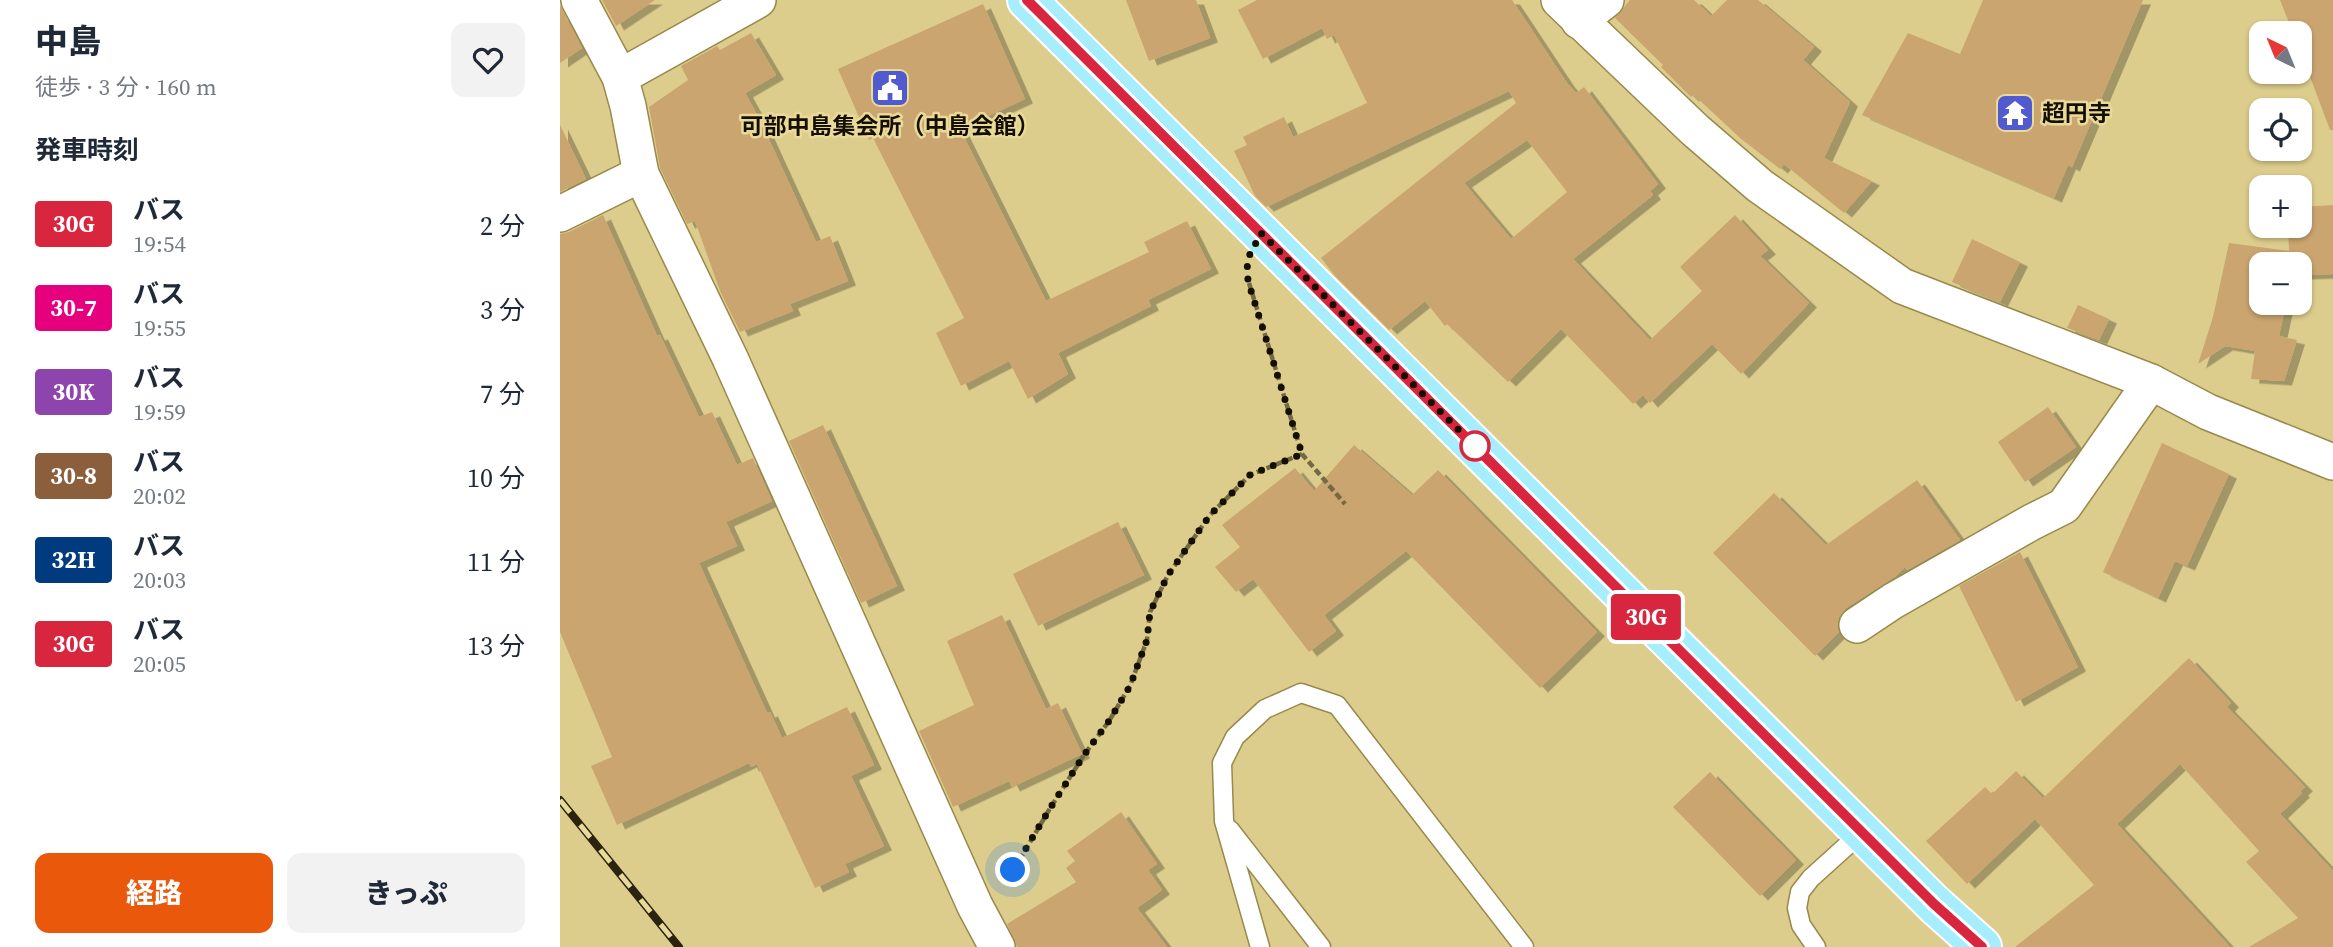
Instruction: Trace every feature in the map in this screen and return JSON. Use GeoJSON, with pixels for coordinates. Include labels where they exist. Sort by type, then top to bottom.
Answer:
{"type":"FeatureCollection","features":[{"type":"Feature","properties":{"kind":"main road"},"geometry":{"type":"LineString","coordinates":[[1027,0],[1934,904],[1982,947]]}},
{"type":"Feature","properties":{"kind":"street"},"geometry":{"type":"LineString","coordinates":[[579,0],[620,77],[641,174],[736,371],[975,906],[997,947]]}},
{"type":"Feature","properties":{"kind":"street"},"geometry":{"type":"LineString","coordinates":[[620,77],[758,0]]}},
{"type":"Feature","properties":{"kind":"street"},"geometry":{"type":"LineString","coordinates":[[1581,7],[1696,130],[1760,186],[1902,286],[2151,382],[2208,412],[2333,462]]}},
{"type":"Feature","properties":{"kind":"street"},"geometry":{"type":"LineString","coordinates":[[560,214],[641,174]]}},
{"type":"Feature","properties":{"kind":"street"},"geometry":{"type":"LineString","coordinates":[[1857,625],[1892,601],[2064,506],[2151,382]]}},
{"type":"Feature","properties":{"kind":"lane"},"geometry":{"type":"LineString","coordinates":[[1260,947],[1224,821],[1222,763],[1235,737],[1265,709],[1301,693],[1337,705],[1524,947]]}},
{"type":"Feature","properties":{"kind":"lane"},"geometry":{"type":"LineString","coordinates":[[1224,821],[1321,947]]}},
{"type":"Feature","properties":{"kind":"lane"},"geometry":{"type":"LineString","coordinates":[[1816,947],[1801,925],[1797,908],[1800,892],[1811,878],[1862,832]]}},
{"type":"Feature","properties":{"kind":"path"},"geometry":{"type":"LineString","coordinates":[[1261,233],[1247,260],[1248,281],[1302,454],[1345,504]]}},
{"type":"Feature","properties":{"kind":"path"},"geometry":{"type":"LineString","coordinates":[[975,906],[1013,870],[1077,766],[1109,721],[1130,686],[1147,640],[1150,612],[1168,575],[1210,515],[1250,475],[1302,454]]}},
{"type":"Feature","properties":{"kind":"building"},"geometry":{"type":"Polygon","coordinates":[[[602,0],[655,0],[616,26],[602,0]]]}},
{"type":"Feature","properties":{"kind":"building"},"geometry":{"type":"Polygon","coordinates":[[[1126,0],[1196,0],[1210,38],[1149,61],[1126,0]]]}},
{"type":"Feature","properties":{"kind":"building"},"geometry":{"type":"Polygon","coordinates":[[[1257,0],[1512,0],[1567,83],[1576,93],[1584,87],[1658,184],[1650,191],[1653,195],[1573,259],[1650,340],[1702,291],[1680,267],[1735,215],[1768,250],[1760,256],[1809,303],[1741,374],[1712,344],[1650,403],[1643,395],[1633,404],[1561,329],[1508,382],[1447,324],[1445,326],[1425,301],[1389,330],[1335,276],[1321,258],[1516,103],[1509,91],[1266,207],[1255,196],[1234,151],[1247,145],[1243,137],[1284,117],[1293,137],[1367,103],[1334,35],[1327,39],[1322,28],[1263,59],[1238,10],[1257,0]],[[1527,140],[1464,183],[1511,239],[1567,192],[1527,140]]]}},
{"type":"Feature","properties":{"kind":"building"},"geometry":{"type":"Polygon","coordinates":[[[1630,0],[1694,0],[1711,16],[1727,0],[1758,0],[1814,47],[1803,60],[1850,102],[1824,158],[1872,181],[1844,213],[1784,164],[1780,169],[1740,138],[1694,95],[1691,97],[1615,18],[1630,0]]]}},
{"type":"Feature","properties":{"kind":"building","name":"超円寺"},"geometry":{"type":"Polygon","coordinates":[[[1983,0],[2143,0],[2072,167],[2068,165],[2054,198],[1862,115],[1908,33],[1960,54],[1983,0]]]}},
{"type":"Feature","properties":{"kind":"building"},"geometry":{"type":"Polygon","coordinates":[[[2280,0],[2333,0],[2333,130],[2330,130],[2312,82],[2312,21],[2288,21],[2280,0]]]}},
{"type":"Feature","properties":{"kind":"building"},"geometry":{"type":"Polygon","coordinates":[[[983,4],[1025,99],[960,129],[1046,301],[1149,252],[1144,242],[1187,221],[1211,269],[1148,300],[1151,306],[1058,353],[1068,374],[1028,399],[1009,361],[961,386],[936,333],[964,318],[873,138],[869,140],[838,69],[983,4]]]}},
{"type":"Feature","properties":{"kind":"building"},"geometry":{"type":"Polygon","coordinates":[[[560,5],[582,48],[560,63],[560,5]]]}},
{"type":"Feature","properties":{"kind":"building"},"geometry":{"type":"Polygon","coordinates":[[[751,33],[776,75],[745,93],[816,242],[830,236],[848,281],[790,304],[793,311],[740,332],[720,291],[695,221],[687,224],[660,168],[649,107],[688,80],[681,66],[717,46],[720,50],[751,33]]]}},
{"type":"Feature","properties":{"kind":"building"},"geometry":{"type":"Polygon","coordinates":[[[560,125],[586,179],[560,192],[560,125]]]}},
{"type":"Feature","properties":{"kind":"building"},"geometry":{"type":"Polygon","coordinates":[[[2333,205],[2333,274],[2312,275],[2312,252],[2249,252],[2249,315],[2283,315],[2279,336],[2297,340],[2284,381],[2251,379],[2255,351],[2225,346],[2198,364],[2213,317],[2229,243],[2289,251],[2288,238],[2312,238],[2312,206],[2333,205]]]}},
{"type":"Feature","properties":{"kind":"building"},"geometry":{"type":"Polygon","coordinates":[[[603,215],[657,336],[660,335],[699,417],[712,412],[737,465],[753,458],[772,501],[726,522],[737,546],[699,563],[767,713],[770,712],[782,738],[847,707],[874,765],[851,776],[884,846],[845,864],[849,872],[815,888],[757,764],[751,767],[749,763],[617,825],[591,766],[612,757],[560,632],[560,234],[603,215]]]}},
{"type":"Feature","properties":{"kind":"building"},"geometry":{"type":"Polygon","coordinates":[[[1972,239],[2020,262],[2000,302],[1952,282],[1972,239]]]}},
{"type":"Feature","properties":{"kind":"building"},"geometry":{"type":"Polygon","coordinates":[[[2078,305],[2109,319],[2099,340],[2067,328],[2078,305]]]}},
{"type":"Feature","properties":{"kind":"building"},"geometry":{"type":"Polygon","coordinates":[[[2048,407],[2076,447],[2025,482],[1998,442],[2048,407]]]}},
{"type":"Feature","properties":{"kind":"building"},"geometry":{"type":"Polygon","coordinates":[[[823,425],[897,586],[861,603],[789,441],[823,425]]]}},
{"type":"Feature","properties":{"kind":"building"},"geometry":{"type":"Polygon","coordinates":[[[2162,443],[2229,474],[2187,566],[2175,561],[2158,598],[2103,572],[2162,443]]]}},
{"type":"Feature","properties":{"kind":"building"},"geometry":{"type":"Polygon","coordinates":[[[1354,445],[1412,495],[1438,470],[1597,632],[1540,688],[1406,551],[1324,615],[1336,631],[1309,652],[1253,579],[1236,592],[1215,567],[1240,547],[1222,525],[1295,468],[1314,491],[1354,445]]]}},
{"type":"Feature","properties":{"kind":"building"},"geometry":{"type":"Polygon","coordinates":[[[1917,480],[1960,540],[1907,570],[1905,567],[1896,576],[1846,608],[1839,617],[1839,632],[1815,656],[1713,553],[1774,493],[1826,545],[1917,480]]]}},
{"type":"Feature","properties":{"kind":"building"},"geometry":{"type":"Polygon","coordinates":[[[1118,522],[1144,575],[1038,626],[1013,574],[1118,522]]]}},
{"type":"Feature","properties":{"kind":"building"},"geometry":{"type":"Polygon","coordinates":[[[2020,552],[2078,667],[2016,702],[1959,586],[2020,552]]]}},
{"type":"Feature","properties":{"kind":"building"},"geometry":{"type":"Polygon","coordinates":[[[1002,615],[1046,709],[1058,703],[1082,754],[1012,787],[1009,781],[953,807],[919,731],[974,705],[947,641],[1002,615]]]}},
{"type":"Feature","properties":{"kind":"building"},"geometry":{"type":"Polygon","coordinates":[[[2189,658],[2231,703],[2227,707],[2305,787],[2280,814],[2333,871],[2333,947],[2249,947],[2298,918],[2246,862],[2259,851],[2180,764],[2117,824],[2230,947],[2015,947],[2094,885],[2035,819],[1967,884],[1926,841],[1985,787],[1992,794],[2016,771],[2043,798],[2189,658]]]}},
{"type":"Feature","properties":{"kind":"building"},"geometry":{"type":"Polygon","coordinates":[[[1710,772],[1796,860],[1760,896],[1673,807],[1710,772]]]}},
{"type":"Feature","properties":{"kind":"building"},"geometry":{"type":"Polygon","coordinates":[[[1121,812],[1157,864],[1148,870],[1162,890],[1137,908],[1167,947],[1017,947],[1007,924],[1076,882],[1066,868],[1075,861],[1067,851],[1121,812]]]}},
{"type":"Feature","properties":{"kind":"railway"},"geometry":{"type":"LineString","coordinates":[[560,800],[679,947]]}},
{"type":"Feature","properties":{"kind":"bus line","name":"30G"},"geometry":{"type":"LineString","coordinates":[[1027,0],[1934,904],[1982,947]]}},
{"type":"Feature","properties":{"kind":"place","name":"可部中島集会所（中島会館）"},"geometry":{"type":"Point","coordinates":[890,88]}},
{"type":"Feature","properties":{"kind":"place","name":"超円寺"},"geometry":{"type":"Point","coordinates":[2015,113]}},
{"type":"Feature","properties":{"kind":"route"},"geometry":{"type":"LineString","coordinates":[[1013,870],[1130,686],[1147,640],[1150,612],[1168,575],[1210,515],[1250,475],[1302,454],[1248,281],[1247,260],[1261,233],[1475,446]]}}]}
